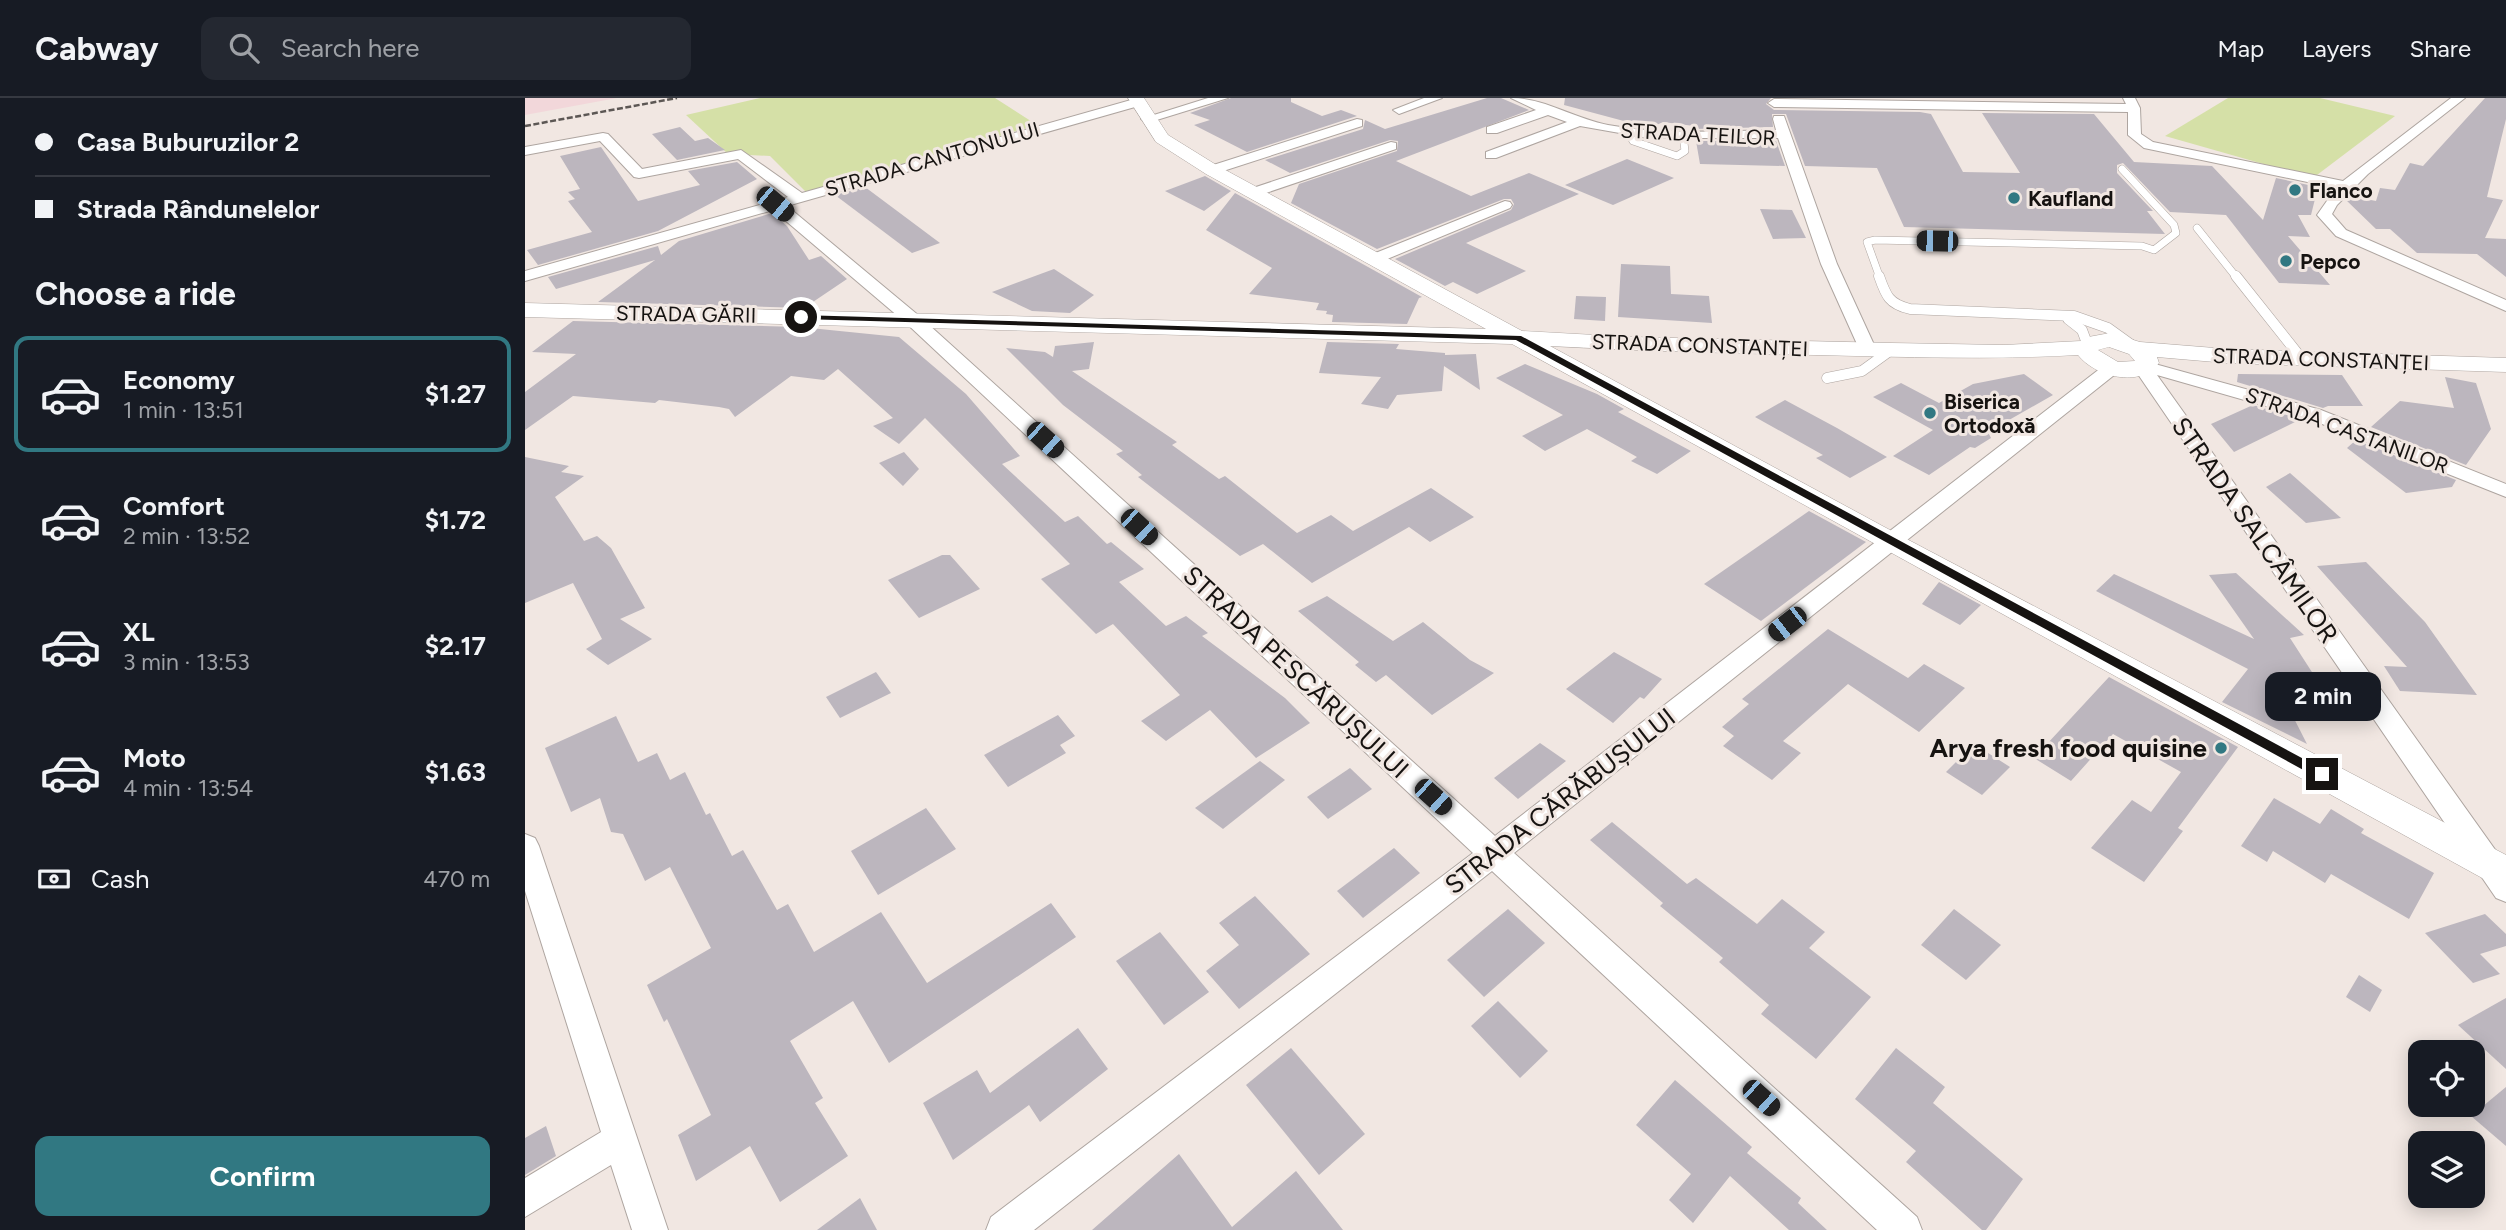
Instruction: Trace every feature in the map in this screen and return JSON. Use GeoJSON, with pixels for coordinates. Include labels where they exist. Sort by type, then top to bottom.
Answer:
{"type":"FeatureCollection","features":[{"type":"Feature","properties":{"kind":"street","name":"STRADA CANTONULUI"},"geometry":{"type":"LineString","coordinates":[[525,276],[786,201],[1140,106],[1222,98]]}},
{"type":"Feature","properties":{"kind":"street"},"geometry":{"type":"LineString","coordinates":[[1399,110],[1436,98]]}},
{"type":"Feature","properties":{"kind":"street","name":"STRADA TEILOR"},"geometry":{"type":"LineString","coordinates":[[1517,98],[1581,121],[1627,132],[1683,135],[1784,134],[1843,299],[1867,349]]}},
{"type":"Feature","properties":{"kind":"street"},"geometry":{"type":"LineString","coordinates":[[2459,98],[2345,186],[2326,206],[2324,215],[2341,233],[2506,306]]}},
{"type":"Feature","properties":{"kind":"street"},"geometry":{"type":"LineString","coordinates":[[1784,134],[1773,101],[2131,103],[2135,135],[2150,145],[2345,186]]}},
{"type":"Feature","properties":{"kind":"street","name":"STRADA CONSTANȚEI"},"geometry":{"type":"LineString","coordinates":[[1140,106],[1162,138],[1212,170],[1518,338],[1631,344],[2096,356]]}},
{"type":"Feature","properties":{"kind":"street"},"geometry":{"type":"LineString","coordinates":[[1492,131],[1549,110]]}},
{"type":"Feature","properties":{"kind":"street"},"geometry":{"type":"LineString","coordinates":[[1491,155],[1581,121]]}},
{"type":"Feature","properties":{"kind":"street"},"geometry":{"type":"LineString","coordinates":[[1212,170],[1357,123]]}},
{"type":"Feature","properties":{"kind":"street","name":"STRADA PESCĂRUȘULUI"},"geometry":{"type":"LineString","coordinates":[[525,151],[603,137],[639,174],[741,154],[786,201],[912,320],[1904,1230]]}},
{"type":"Feature","properties":{"kind":"street"},"geometry":{"type":"LineString","coordinates":[[1252,192],[1391,146]]}},
{"type":"Feature","properties":{"kind":"street"},"geometry":{"type":"LineString","coordinates":[[1374,259],[1505,205]]}},
{"type":"Feature","properties":{"kind":"street","name":"STRADA GĂRII"},"geometry":{"type":"LineString","coordinates":[[525,310],[1518,338]]}},
{"type":"Feature","properties":{"kind":"street"},"geometry":{"type":"LineString","coordinates":[[1518,338],[2498,869]]}},
{"type":"Feature","properties":{"kind":"street"},"geometry":{"type":"LineString","coordinates":[[2110,340],[2140,358],[2130,370],[2096,356],[2096,341],[2110,340]]}},
{"type":"Feature","properties":{"kind":"street"},"geometry":{"type":"LineString","coordinates":[[1604,384],[1597,374],[1599,367],[1605,359],[1631,344]]}},
{"type":"Feature","properties":{"kind":"street","name":"STRADA CĂRĂBUȘULUI"},"geometry":{"type":"LineString","coordinates":[[1004,1230],[1892,542],[2096,356]]}},
{"type":"Feature","properties":{"kind":"street","name":"STRADA CONSTANȚEI"},"geometry":{"type":"LineString","coordinates":[[2140,358],[2227,356],[2506,365]]}},
{"type":"Feature","properties":{"kind":"street","name":"STRADA CASTANILOR"},"geometry":{"type":"LineString","coordinates":[[2140,358],[2314,414],[2506,491]]}},
{"type":"Feature","properties":{"kind":"street","name":"STRADA SALCÂMILOR"},"geometry":{"type":"LineString","coordinates":[[2140,358],[2498,869],[2506,889]]}},
{"type":"Feature","properties":{"kind":"street"},"geometry":{"type":"LineString","coordinates":[[525,846],[650,1230]]}},
{"type":"Feature","properties":{"kind":"street"},"geometry":{"type":"LineString","coordinates":[[525,1199],[620,1140]]}},
{"type":"Feature","properties":{"kind":"lane"},"geometry":{"type":"LineString","coordinates":[[1627,132],[1633,141],[1677,156],[1685,151],[1683,135]]}},
{"type":"Feature","properties":{"kind":"lane"},"geometry":{"type":"LineString","coordinates":[[2122,169],[2173,225],[2176,233],[2154,250],[2142,246],[1875,240],[1867,242],[1887,299],[1896,306],[1910,309],[2055,313],[2093,322],[2119,335],[2140,358]]}},
{"type":"Feature","properties":{"kind":"lane"},"geometry":{"type":"LineString","coordinates":[[2197,228],[2302,359]]}},
{"type":"Feature","properties":{"kind":"lane"},"geometry":{"type":"LineString","coordinates":[[2055,313],[2080,326],[2096,356]]}},
{"type":"Feature","properties":{"kind":"lane"},"geometry":{"type":"LineString","coordinates":[[1827,378],[1851,375],[1869,368],[1891,350]]}},
{"type":"Feature","properties":{"kind":"shaded area"},"geometry":{"type":"Polygon","coordinates":[[[525,98],[617,98],[525,115],[525,98]]]}},
{"type":"Feature","properties":{"kind":"green space"},"geometry":{"type":"Polygon","coordinates":[[[760,98],[995,98],[1037,125],[807,193],[770,156],[728,154],[686,115],[760,98]]]}},
{"type":"Feature","properties":{"kind":"green space"},"geometry":{"type":"Polygon","coordinates":[[[2228,98],[2320,98],[2395,116],[2313,178],[2165,136],[2228,98]]]}},
{"type":"Feature","properties":{"kind":"building"},"geometry":{"type":"Polygon","coordinates":[[[1231,98],[1291,98],[1291,102],[1322,116],[1341,110],[1357,116],[1247,152],[1194,125],[1210,120],[1190,113],[1231,98]]]}},
{"type":"Feature","properties":{"kind":"building"},"geometry":{"type":"Polygon","coordinates":[[[1487,98],[1501,98],[1529,110],[1396,161],[1471,196],[1529,173],[1579,194],[1466,243],[1526,271],[1477,294],[1453,282],[1445,286],[1395,259],[1511,210],[1514,204],[1511,199],[1504,199],[1377,249],[1291,203],[1299,184],[1397,151],[1398,141],[1390,140],[1290,173],[1265,160],[1363,129],[1365,120],[1385,129],[1487,98]]]}},
{"type":"Feature","properties":{"kind":"building"},"geometry":{"type":"Polygon","coordinates":[[[1565,98],[1771,98],[1766,104],[1774,110],[1931,114],[1963,172],[2020,173],[1982,113],[2094,114],[2134,162],[2212,166],[2263,220],[2276,178],[2318,187],[2311,215],[2298,215],[2310,237],[2288,236],[2330,285],[2279,283],[2226,215],[2170,212],[2123,163],[2117,165],[2117,173],[2153,211],[2147,211],[2165,234],[1904,227],[1877,168],[1805,166],[1786,114],[1772,114],[1773,127],[1694,129],[1694,126],[1663,122],[1650,128],[1564,105],[1565,98]]]}},
{"type":"Feature","properties":{"kind":"building"},"geometry":{"type":"Polygon","coordinates":[[[2485,98],[2506,98],[2506,119],[2487,197],[2503,200],[2485,238],[2506,239],[2506,277],[2477,254],[2417,253],[2390,229],[2376,229],[2346,200],[2350,196],[2376,201],[2380,188],[2395,190],[2410,163],[2423,166],[2485,98]]]}},
{"type":"Feature","properties":{"kind":"building"},"geometry":{"type":"Polygon","coordinates":[[[680,127],[695,141],[708,138],[725,150],[677,160],[652,134],[680,127]]]}},
{"type":"Feature","properties":{"kind":"building"},"geometry":{"type":"Polygon","coordinates":[[[1696,141],[1776,141],[1785,166],[1700,164],[1696,141]]]}},
{"type":"Feature","properties":{"kind":"building"},"geometry":{"type":"Polygon","coordinates":[[[601,147],[638,201],[700,185],[688,171],[737,162],[757,179],[658,231],[538,265],[527,250],[592,232],[568,201],[575,199],[568,192],[580,189],[560,156],[601,147]]]}},
{"type":"Feature","properties":{"kind":"building"},"geometry":{"type":"Polygon","coordinates":[[[1627,159],[1674,178],[1613,205],[1565,185],[1627,159]]]}},
{"type":"Feature","properties":{"kind":"building"},"geometry":{"type":"Polygon","coordinates":[[[1205,176],[1231,191],[1204,211],[1165,191],[1205,176]]]}},
{"type":"Feature","properties":{"kind":"building"},"geometry":{"type":"Polygon","coordinates":[[[865,187],[940,243],[912,253],[835,195],[865,187]]]}},
{"type":"Feature","properties":{"kind":"building"},"geometry":{"type":"Polygon","coordinates":[[[1235,193],[1422,297],[1419,298],[1407,324],[1332,322],[1333,315],[1326,314],[1327,311],[1316,310],[1319,303],[1249,294],[1272,268],[1206,230],[1235,193]]]}},
{"type":"Feature","properties":{"kind":"building"},"geometry":{"type":"Polygon","coordinates":[[[1760,209],[1792,210],[1806,238],[1773,239],[1760,209]]]}},
{"type":"Feature","properties":{"kind":"building"},"geometry":{"type":"Polygon","coordinates":[[[772,213],[787,226],[809,260],[821,256],[847,279],[804,308],[598,302],[655,260],[556,289],[548,277],[658,246],[661,255],[679,241],[772,213]]]}},
{"type":"Feature","properties":{"kind":"building"},"geometry":{"type":"Polygon","coordinates":[[[1621,264],[1670,266],[1671,294],[1709,296],[1712,323],[1618,317],[1621,264]]]}},
{"type":"Feature","properties":{"kind":"building"},"geometry":{"type":"Polygon","coordinates":[[[1054,269],[1094,295],[1070,313],[1032,311],[992,292],[1054,269]]]}},
{"type":"Feature","properties":{"kind":"building"},"geometry":{"type":"Polygon","coordinates":[[[1576,296],[1606,297],[1605,321],[1574,319],[1576,296]]]}},
{"type":"Feature","properties":{"kind":"building"},"geometry":{"type":"Polygon","coordinates":[[[573,321],[800,327],[899,337],[966,394],[1020,456],[1002,464],[1065,522],[1078,516],[1107,544],[1111,542],[1144,569],[1119,582],[1166,626],[1186,616],[1208,633],[1202,636],[1285,698],[1310,723],[1256,758],[1210,710],[1166,741],[1141,721],[1180,695],[1113,624],[1096,634],[1041,579],[1070,564],[925,418],[899,444],[873,426],[893,418],[838,369],[824,380],[791,376],[735,417],[729,409],[719,407],[659,400],[655,403],[573,396],[525,430],[525,392],[576,354],[532,352],[573,321]]]}},
{"type":"Feature","properties":{"kind":"building"},"geometry":{"type":"Polygon","coordinates":[[[1094,342],[1089,369],[1072,371],[1177,442],[1172,445],[1219,479],[1225,476],[1297,533],[1331,515],[1353,531],[1431,488],[1474,517],[1430,542],[1409,527],[1312,583],[1263,544],[1240,556],[1138,477],[1142,475],[1116,454],[1123,451],[1063,405],[1006,348],[1045,352],[1053,357],[1055,346],[1094,342]]]}},
{"type":"Feature","properties":{"kind":"building"},"geometry":{"type":"Polygon","coordinates":[[[1327,342],[1399,344],[1396,349],[1445,355],[1476,354],[1480,390],[1444,366],[1442,391],[1397,395],[1388,409],[1361,404],[1381,377],[1319,373],[1327,342]]]}},
{"type":"Feature","properties":{"kind":"building"},"geometry":{"type":"Polygon","coordinates":[[[1525,364],[1597,394],[1624,409],[1618,412],[1691,451],[1657,474],[1631,461],[1637,457],[1587,429],[1545,451],[1522,436],[1563,415],[1496,378],[1525,364]]]}},
{"type":"Feature","properties":{"kind":"building"},"geometry":{"type":"Polygon","coordinates":[[[2024,374],[2053,395],[1988,432],[1991,438],[1975,448],[1970,447],[1929,475],[1893,456],[1933,430],[1873,397],[1901,383],[1939,403],[1973,384],[2024,374]]]}},
{"type":"Feature","properties":{"kind":"building"},"geometry":{"type":"Polygon","coordinates":[[[2238,374],[2342,375],[2363,406],[2323,408],[2237,382],[2238,374]]]}},
{"type":"Feature","properties":{"kind":"building"},"geometry":{"type":"Polygon","coordinates":[[[2445,377],[2476,383],[2491,429],[2466,465],[2371,427],[2400,401],[2454,408],[2445,377]]]}},
{"type":"Feature","properties":{"kind":"building"},"geometry":{"type":"Polygon","coordinates":[[[1785,400],[1887,457],[1850,478],[1816,458],[1823,455],[1755,417],[1785,400]]]}},
{"type":"Feature","properties":{"kind":"building"},"geometry":{"type":"Polygon","coordinates":[[[2253,405],[2301,419],[2234,452],[2211,424],[2253,405]]]}},
{"type":"Feature","properties":{"kind":"building"},"geometry":{"type":"Polygon","coordinates":[[[2356,440],[2456,480],[2452,487],[2406,493],[2347,448],[2356,440]]]}},
{"type":"Feature","properties":{"kind":"building"},"geometry":{"type":"Polygon","coordinates":[[[904,452],[919,469],[903,486],[879,463],[904,452]]]}},
{"type":"Feature","properties":{"kind":"building"},"geometry":{"type":"Polygon","coordinates":[[[525,457],[569,466],[561,472],[584,476],[555,497],[584,541],[597,536],[611,548],[645,608],[620,619],[652,639],[608,665],[586,649],[602,639],[573,583],[525,603],[525,457]]]}},
{"type":"Feature","properties":{"kind":"building"},"geometry":{"type":"Polygon","coordinates":[[[2290,473],[2341,518],[2306,523],[2266,487],[2290,473]]]}},
{"type":"Feature","properties":{"kind":"building"},"geometry":{"type":"Polygon","coordinates":[[[1809,511],[1866,542],[1761,621],[1704,584],[1809,511]]]}},
{"type":"Feature","properties":{"kind":"building"},"geometry":{"type":"Polygon","coordinates":[[[942,555],[950,555],[980,589],[919,618],[888,580],[942,555]]]}},
{"type":"Feature","properties":{"kind":"building"},"geometry":{"type":"Polygon","coordinates":[[[2366,562],[2425,622],[2477,695],[2400,691],[2384,666],[2407,667],[2317,566],[2366,562]]]}},
{"type":"Feature","properties":{"kind":"building"},"geometry":{"type":"Polygon","coordinates":[[[2236,573],[2304,635],[2290,638],[2328,697],[2282,695],[2307,744],[2222,702],[2248,669],[2096,591],[2114,574],[2254,639],[2209,575],[2236,573]]]}},
{"type":"Feature","properties":{"kind":"building"},"geometry":{"type":"Polygon","coordinates":[[[1939,582],[1981,605],[1960,625],[1922,604],[1939,582]]]}},
{"type":"Feature","properties":{"kind":"building"},"geometry":{"type":"Polygon","coordinates":[[[1327,596],[1393,641],[1423,622],[1470,660],[1494,673],[1432,715],[1386,675],[1376,682],[1355,665],[1359,662],[1298,611],[1327,596]]]}},
{"type":"Feature","properties":{"kind":"building"},"geometry":{"type":"Polygon","coordinates":[[[1828,629],[1908,678],[1924,664],[1965,688],[1919,732],[1848,684],[1783,741],[1801,753],[1772,780],[1723,746],[1734,736],[1722,727],[1749,704],[1742,699],[1828,629]]]}},
{"type":"Feature","properties":{"kind":"building"},"geometry":{"type":"Polygon","coordinates":[[[1614,652],[1662,679],[1644,699],[1640,697],[1613,723],[1566,689],[1614,652]]]}},
{"type":"Feature","properties":{"kind":"building"},"geometry":{"type":"Polygon","coordinates":[[[876,672],[891,693],[840,718],[826,697],[876,672]]]}},
{"type":"Feature","properties":{"kind":"building"},"geometry":{"type":"Polygon","coordinates":[[[2109,677],[2238,747],[2178,828],[2183,831],[2144,882],[2091,848],[2132,800],[2151,812],[2181,772],[2113,734],[2071,781],[2034,758],[2109,677]]]}},
{"type":"Feature","properties":{"kind":"building"},"geometry":{"type":"Polygon","coordinates":[[[1058,715],[1075,736],[1060,745],[1066,753],[1008,787],[984,755],[1058,715]]]}},
{"type":"Feature","properties":{"kind":"building"},"geometry":{"type":"Polygon","coordinates":[[[616,716],[638,762],[657,753],[670,780],[685,772],[706,815],[710,813],[732,856],[743,850],[777,910],[788,904],[814,952],[881,912],[927,983],[1051,903],[1076,937],[889,1063],[853,1001],[790,1041],[823,1098],[815,1103],[848,1156],[780,1202],[750,1146],[696,1181],[678,1135],[711,1115],[667,1019],[664,1022],[647,985],[711,948],[670,867],[645,881],[623,834],[611,832],[600,798],[571,812],[545,748],[616,716]]]}},
{"type":"Feature","properties":{"kind":"building"},"geometry":{"type":"Polygon","coordinates":[[[1540,743],[1566,761],[1518,799],[1494,778],[1540,743]]]}},
{"type":"Feature","properties":{"kind":"building"},"geometry":{"type":"Polygon","coordinates":[[[1974,744],[2010,767],[1982,795],[1946,772],[1974,744]]]}},
{"type":"Feature","properties":{"kind":"building"},"geometry":{"type":"Polygon","coordinates":[[[1260,761],[1285,780],[1223,829],[1195,808],[1260,761]]]}},
{"type":"Feature","properties":{"kind":"building"},"geometry":{"type":"Polygon","coordinates":[[[1350,768],[1372,789],[1328,819],[1307,797],[1350,768]]]}},
{"type":"Feature","properties":{"kind":"building"},"geometry":{"type":"Polygon","coordinates":[[[2274,798],[2320,824],[2331,809],[2364,829],[2361,833],[2434,873],[2409,919],[2331,874],[2325,883],[2273,851],[2267,862],[2241,846],[2274,798]]]}},
{"type":"Feature","properties":{"kind":"building"},"geometry":{"type":"Polygon","coordinates":[[[926,808],[956,849],[878,895],[851,851],[926,808]]]}},
{"type":"Feature","properties":{"kind":"building"},"geometry":{"type":"Polygon","coordinates":[[[1612,822],[1687,884],[1696,878],[1757,924],[1782,899],[1825,932],[1809,948],[1871,997],[1816,1059],[1761,1014],[1769,1005],[1719,962],[1723,958],[1660,906],[1663,903],[1590,840],[1612,822]]]}},
{"type":"Feature","properties":{"kind":"building"},"geometry":{"type":"Polygon","coordinates":[[[1394,848],[1420,873],[1363,918],[1337,891],[1394,848]]]}},
{"type":"Feature","properties":{"kind":"building"},"geometry":{"type":"Polygon","coordinates":[[[1255,896],[1310,954],[1239,1009],[1206,971],[1239,945],[1219,923],[1255,896]]]}},
{"type":"Feature","properties":{"kind":"building"},"geometry":{"type":"Polygon","coordinates":[[[1508,909],[1545,943],[1484,997],[1447,960],[1508,909]]]}},
{"type":"Feature","properties":{"kind":"building"},"geometry":{"type":"Polygon","coordinates":[[[1954,909],[2001,945],[1966,980],[1921,945],[1954,909]]]}},
{"type":"Feature","properties":{"kind":"building"},"geometry":{"type":"Polygon","coordinates":[[[2485,914],[2506,934],[2506,946],[2480,954],[2500,974],[2473,983],[2425,933],[2485,914]]]}},
{"type":"Feature","properties":{"kind":"building"},"geometry":{"type":"Polygon","coordinates":[[[1160,932],[1209,992],[1164,1025],[1116,961],[1160,932]]]}},
{"type":"Feature","properties":{"kind":"building"},"geometry":{"type":"Polygon","coordinates":[[[2359,975],[2382,990],[2370,1012],[2346,997],[2359,975]]]}},
{"type":"Feature","properties":{"kind":"building"},"geometry":{"type":"Polygon","coordinates":[[[2506,998],[2506,1069],[2485,1050],[2485,1040],[2474,1040],[2458,1025],[2506,998]]]}},
{"type":"Feature","properties":{"kind":"building"},"geometry":{"type":"Polygon","coordinates":[[[1498,1001],[1548,1051],[1520,1078],[1471,1026],[1498,1001]]]}},
{"type":"Feature","properties":{"kind":"building"},"geometry":{"type":"Polygon","coordinates":[[[1078,1028],[1108,1069],[1040,1122],[1029,1105],[953,1160],[923,1103],[977,1070],[990,1093],[1078,1028]]]}},
{"type":"Feature","properties":{"kind":"building"},"geometry":{"type":"Polygon","coordinates":[[[1291,1048],[1365,1134],[1319,1175],[1246,1085],[1291,1048]]]}},
{"type":"Feature","properties":{"kind":"building"},"geometry":{"type":"Polygon","coordinates":[[[1896,1048],[1945,1087],[1933,1103],[2023,1179],[1986,1230],[1982,1230],[1906,1162],[1916,1151],[1855,1099],[1896,1048]]]}},
{"type":"Feature","properties":{"kind":"building"},"geometry":{"type":"Polygon","coordinates":[[[1675,1080],[1752,1147],[1747,1153],[1801,1198],[1798,1203],[1827,1230],[1789,1230],[1730,1176],[1693,1223],[1669,1200],[1691,1174],[1636,1125],[1675,1080]]]}},
{"type":"Feature","properties":{"kind":"building"},"geometry":{"type":"Polygon","coordinates":[[[2506,1087],[2506,1146],[2472,1117],[2485,1117],[2485,1104],[2506,1087]]]}},
{"type":"Feature","properties":{"kind":"building"},"geometry":{"type":"Polygon","coordinates":[[[546,1126],[556,1156],[525,1175],[525,1138],[546,1126]]]}},
{"type":"Feature","properties":{"kind":"building"},"geometry":{"type":"Polygon","coordinates":[[[1179,1154],[1232,1227],[1296,1171],[1343,1230],[1092,1230],[1179,1154]]]}},
{"type":"Feature","properties":{"kind":"building"},"geometry":{"type":"Polygon","coordinates":[[[860,1198],[877,1230],[817,1230],[860,1198]]]}},
{"type":"Feature","properties":{"kind":"railway"},"geometry":{"type":"LineString","coordinates":[[525,126],[677,98]]}},
{"type":"Feature","properties":{"kind":"place","name":"Flanco"},"geometry":{"type":"Point","coordinates":[2295,190]}},
{"type":"Feature","properties":{"kind":"place","name":"Kaufland"},"geometry":{"type":"Point","coordinates":[2014,198]}},
{"type":"Feature","properties":{"kind":"place","name":"Pepco"},"geometry":{"type":"Point","coordinates":[2286,261]}},
{"type":"Feature","properties":{"kind":"place","name":"Biserica Ortodoxă"},"geometry":{"type":"Point","coordinates":[1930,413]}},
{"type":"Feature","properties":{"kind":"place","name":"Arya fresh food quisine"},"geometry":{"type":"Point","coordinates":[2221,748]}},
{"type":"Feature","properties":{"kind":"route"},"geometry":{"type":"LineString","coordinates":[[801,317],[1518,338],[2322,774]]}}]}
